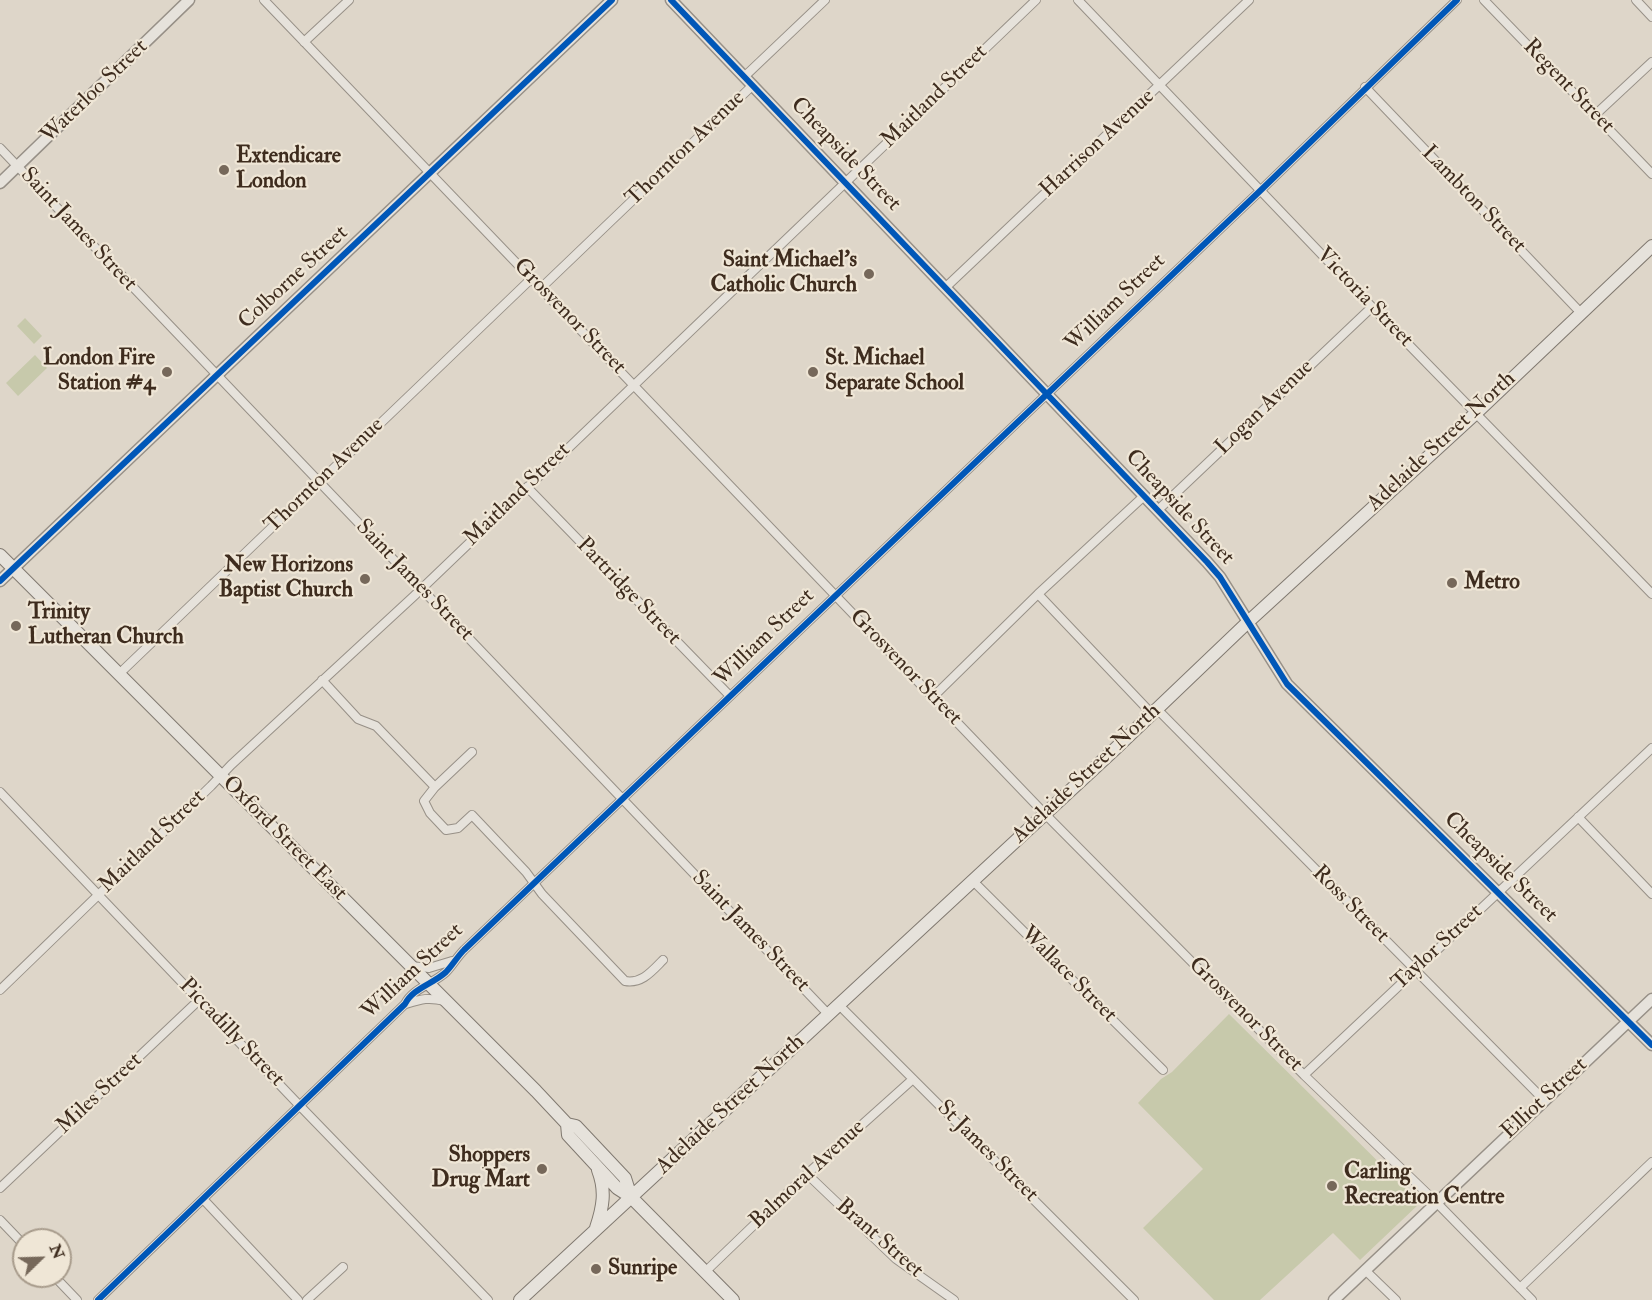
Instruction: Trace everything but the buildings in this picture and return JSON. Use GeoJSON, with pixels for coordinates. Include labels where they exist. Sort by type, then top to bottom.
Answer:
{"type":"FeatureCollection","features":[{"type":"Feature","properties":{"kind":"main road","name":"Adelaide Street North"},"geometry":{"type":"LineString","coordinates":[[520,1300],[1045,814],[1248,622],[1476,413],[1652,246]]}},
{"type":"Feature","properties":{"kind":"main road","name":"Oxford Street East"},"geometry":{"type":"LineString","coordinates":[[0,555],[567,1124],[576,1126],[625,1178],[631,1197]]}},
{"type":"Feature","properties":{"kind":"main road","name":"Oxford Street East"},"geometry":{"type":"LineString","coordinates":[[567,1124],[568,1135],[596,1166],[617,1188],[631,1197],[732,1300]]}},
{"type":"Feature","properties":{"kind":"main road"},"geometry":{"type":"LineString","coordinates":[[596,1166],[602,1180],[604,1199],[596,1230]]}},
{"type":"Feature","properties":{"kind":"street","name":"Waterloo Street"},"geometry":{"type":"LineString","coordinates":[[0,183],[189,0]]}},
{"type":"Feature","properties":{"kind":"street","name":"Grosvenor Street"},"geometry":{"type":"LineString","coordinates":[[264,0],[1045,814],[1532,1300]]}},
{"type":"Feature","properties":{"kind":"street"},"geometry":{"type":"LineString","coordinates":[[304,42],[349,0]]}},
{"type":"Feature","properties":{"kind":"street","name":"Colborne Street"},"geometry":{"type":"LineString","coordinates":[[0,581],[612,0]]}},
{"type":"Feature","properties":{"kind":"street","name":"Cheapside Street"},"geometry":{"type":"LineString","coordinates":[[671,0],[1218,574],[1287,684],[1652,1045]]}},
{"type":"Feature","properties":{"kind":"street","name":"Thornton Avenue"},"geometry":{"type":"LineString","coordinates":[[745,76],[825,0]]}},
{"type":"Feature","properties":{"kind":"street","name":"Maitland Street"},"geometry":{"type":"LineString","coordinates":[[0,990],[220,776],[421,589],[1036,0]]}},
{"type":"Feature","properties":{"kind":"street","name":"Victoria Street"},"geometry":{"type":"LineString","coordinates":[[1078,0],[1372,307],[1652,594]]}},
{"type":"Feature","properties":{"kind":"street","name":"Harrison Avenue"},"geometry":{"type":"LineString","coordinates":[[946,287],[1249,0]]}},
{"type":"Feature","properties":{"kind":"street","name":"William Street"},"geometry":{"type":"LineString","coordinates":[[98,1300],[405,1004],[413,993],[444,974],[452,962],[534,883],[1261,190],[1457,0]]}},
{"type":"Feature","properties":{"kind":"street","name":"Regent Street"},"geometry":{"type":"LineString","coordinates":[[1484,0],[1652,174]]}},
{"type":"Feature","properties":{"kind":"street"},"geometry":{"type":"LineString","coordinates":[[1636,0],[1652,17]]}},
{"type":"Feature","properties":{"kind":"street"},"geometry":{"type":"LineString","coordinates":[[1595,115],[1652,62]]}},
{"type":"Feature","properties":{"kind":"street","name":"Thornton Avenue"},"geometry":{"type":"LineString","coordinates":[[541,288],[753,85]]}},
{"type":"Feature","properties":{"kind":"street","name":"Lambton Street"},"geometry":{"type":"LineString","coordinates":[[1365,87],[1580,312]]}},
{"type":"Feature","properties":{"kind":"street","name":"Saint James Street"},"geometry":{"type":"LineString","coordinates":[[0,148],[828,1014]]}},
{"type":"Feature","properties":{"kind":"street","name":"Thornton Avenue"},"geometry":{"type":"LineString","coordinates":[[119,674],[532,278]]}},
{"type":"Feature","properties":{"kind":"street","name":"Logan Avenue"},"geometry":{"type":"LineString","coordinates":[[1158,510],[1372,307]]}},
{"type":"Feature","properties":{"kind":"street","name":"Partridge Street"},"geometry":{"type":"LineString","coordinates":[[527,487],[730,696]]}},
{"type":"Feature","properties":{"kind":"street"},"geometry":{"type":"LineString","coordinates":[[933,697],[1038,594],[1144,496]]}},
{"type":"Feature","properties":{"kind":"street","name":"Ross Street"},"geometry":{"type":"LineString","coordinates":[[1038,594],[1544,1100]]}},
{"type":"Feature","properties":{"kind":"street"},"geometry":{"type":"LineString","coordinates":[[322,680],[358,719],[376,726],[435,787]]}},
{"type":"Feature","properties":{"kind":"street","name":"Taylor Street"},"geometry":{"type":"LineString","coordinates":[[1304,1075],[1652,748]]}},
{"type":"Feature","properties":{"kind":"street"},"geometry":{"type":"LineString","coordinates":[[472,752],[435,787],[424,801],[430,813],[446,830],[458,828],[472,815],[542,894],[625,981],[643,980],[663,960]]}},
{"type":"Feature","properties":{"kind":"street","name":"Piccadilly Street"},"geometry":{"type":"LineString","coordinates":[[0,792],[488,1300]]}},
{"type":"Feature","properties":{"kind":"street"},"geometry":{"type":"LineString","coordinates":[[1578,817],[1652,894]]}},
{"type":"Feature","properties":{"kind":"street","name":"Wallace Street"},"geometry":{"type":"LineString","coordinates":[[973,881],[1163,1070]]}},
{"type":"Feature","properties":{"kind":"street","name":"William Street"},"geometry":{"type":"LineString","coordinates":[[410,966],[429,968],[452,962]]}},
{"type":"Feature","properties":{"kind":"street"},"geometry":{"type":"LineString","coordinates":[[405,1004],[428,998],[445,1001]]}},
{"type":"Feature","properties":{"kind":"street","name":"Elliot Street"},"geometry":{"type":"LineString","coordinates":[[1334,1300],[1652,999]]}},
{"type":"Feature","properties":{"kind":"street","name":"Miles Street"},"geometry":{"type":"LineString","coordinates":[[0,1188],[200,1000]]}},
{"type":"Feature","properties":{"kind":"street","name":"St James Street"},"geometry":{"type":"LineString","coordinates":[[839,1005],[1134,1300]]}},
{"type":"Feature","properties":{"kind":"street","name":"Balmoral Avenue"},"geometry":{"type":"LineString","coordinates":[[705,1272],[807,1174],[913,1079]]}},
{"type":"Feature","properties":{"kind":"street"},"geometry":{"type":"LineString","coordinates":[[1520,1288],[1652,1162]]}},
{"type":"Feature","properties":{"kind":"street","name":"Brant Street"},"geometry":{"type":"LineString","coordinates":[[807,1174],[896,1259],[954,1300]]}},
{"type":"Feature","properties":{"kind":"street"},"geometry":{"type":"LineString","coordinates":[[203,1199],[298,1300]]}},
{"type":"Feature","properties":{"kind":"street"},"geometry":{"type":"LineString","coordinates":[[0,1220],[12,1232]]}},
{"type":"Feature","properties":{"kind":"street"},"geometry":{"type":"LineString","coordinates":[[307,1300],[343,1267]]}},
{"type":"Feature","properties":{"kind":"street"},"geometry":{"type":"LineString","coordinates":[[1365,1270],[1396,1300]]}},
{"type":"Feature","properties":{"kind":"street"},"geometry":{"type":"LineString","coordinates":[[66,1288],[77,1300]]}},
{"type":"Feature","properties":{"kind":"green space"},"geometry":{"type":"Polygon","coordinates":[[[25,318],[42,336],[34,344],[17,326],[25,318]]]}},
{"type":"Feature","properties":{"kind":"green space"},"geometry":{"type":"Polygon","coordinates":[[[35,355],[47,368],[18,396],[6,383],[35,355]]]}},
{"type":"Feature","properties":{"kind":"green space"},"geometry":{"type":"Polygon","coordinates":[[[1229,1014],[1420,1203],[1360,1260],[1333,1233],[1260,1300],[1214,1300],[1143,1228],[1203,1169],[1138,1103],[1229,1014]]]}},
{"type":"Feature","properties":{"kind":"cycle path"},"geometry":{"type":"LineString","coordinates":[[0,581],[612,0]]}},
{"type":"Feature","properties":{"kind":"cycle path"},"geometry":{"type":"LineString","coordinates":[[671,0],[1207,562],[1220,577],[1287,684],[1652,1045]]}},
{"type":"Feature","properties":{"kind":"cycle path"},"geometry":{"type":"LineString","coordinates":[[98,1300],[413,994],[446,972],[464,950],[1457,0]]}},
{"type":"Feature","properties":{"kind":"place","name":"Extendicare London"},"geometry":{"type":"Point","coordinates":[224,170]}},
{"type":"Feature","properties":{"kind":"place","name":"Saint Michael's Catholic Church"},"geometry":{"type":"Point","coordinates":[869,274]}},
{"type":"Feature","properties":{"kind":"place","name":"London Fire Station #4"},"geometry":{"type":"Point","coordinates":[167,372]}},
{"type":"Feature","properties":{"kind":"place","name":"St. Michael Separate School"},"geometry":{"type":"Point","coordinates":[813,372]}},
{"type":"Feature","properties":{"kind":"place","name":"New Horizons Baptist Church"},"geometry":{"type":"Point","coordinates":[365,579]}},
{"type":"Feature","properties":{"kind":"place","name":"Metro"},"geometry":{"type":"Point","coordinates":[1452,583]}},
{"type":"Feature","properties":{"kind":"place","name":"Trinity Lutheran Church"},"geometry":{"type":"Point","coordinates":[16,626]}},
{"type":"Feature","properties":{"kind":"place","name":"Shoppers Drug Mart"},"geometry":{"type":"Point","coordinates":[542,1169]}},
{"type":"Feature","properties":{"kind":"place","name":"Carling Recreation Centre"},"geometry":{"type":"Point","coordinates":[1332,1186]}},
{"type":"Feature","properties":{"kind":"place","name":"Sunripe"},"geometry":{"type":"Point","coordinates":[596,1269]}}]}
